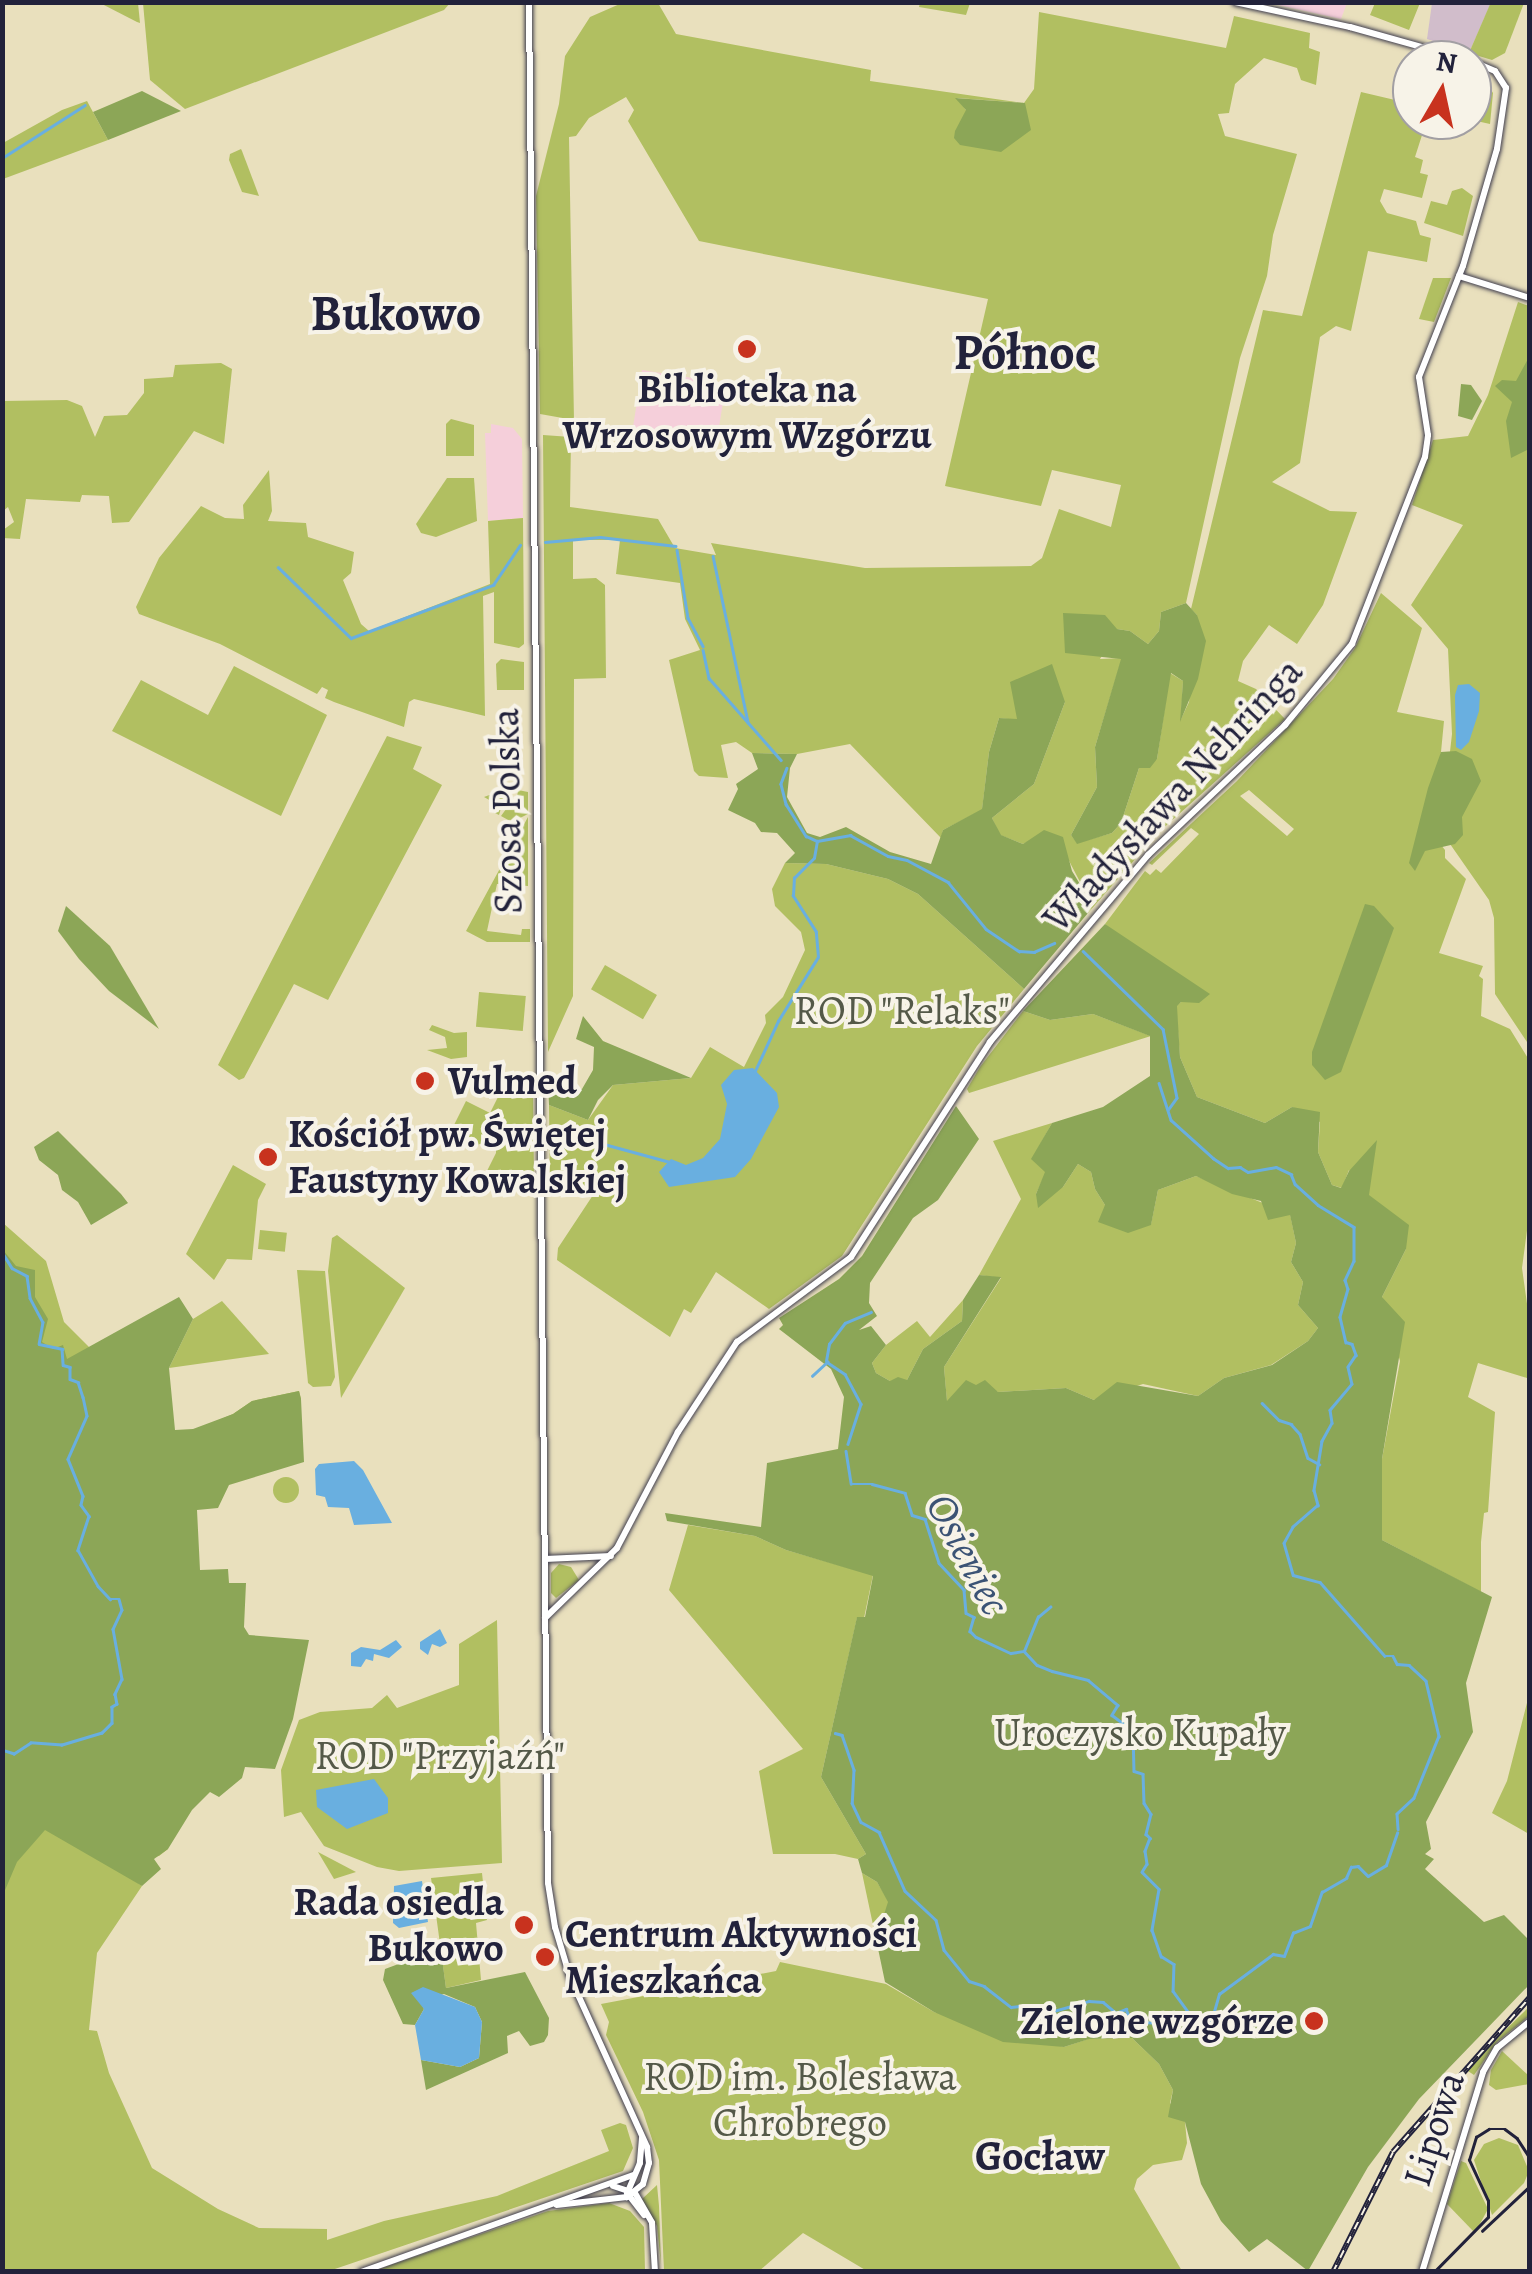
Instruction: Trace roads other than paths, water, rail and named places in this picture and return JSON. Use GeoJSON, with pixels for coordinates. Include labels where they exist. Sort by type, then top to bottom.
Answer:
{"type":"FeatureCollection","features":[{"type":"Feature","properties":{"kind":"street","name":"Szosa Polska"},"geometry":{"type":"LineString","coordinates":[[530,2],[545,1618],[552,1916],[570,1977],[642,2136]]}},
{"type":"Feature","properties":{"kind":"street"},"geometry":{"type":"LineString","coordinates":[[1235,2],[1396,40]]}},
{"type":"Feature","properties":{"kind":"street","name":"Władysława Nehringa"},"geometry":{"type":"LineString","coordinates":[[545,1618],[612,1555],[678,1432],[737,1342],[852,1257],[990,1042],[1143,861],[1279,732],[1349,648],[1424,460],[1428,438],[1418,380],[1459,276],[1497,149],[1507,98],[1500,76],[1492,72]]}},
{"type":"Feature","properties":{"kind":"street"},"geometry":{"type":"LineString","coordinates":[[1459,276],[1530,298]]}},
{"type":"Feature","properties":{"kind":"street"},"geometry":{"type":"LineString","coordinates":[[545,1559],[612,1555]]}},
{"type":"Feature","properties":{"kind":"street","name":"Lipowa"},"geometry":{"type":"LineString","coordinates":[[1422,2272],[1484,2070],[1500,2046],[1530,2020]]}},
{"type":"Feature","properties":{"kind":"street"},"geometry":{"type":"LineString","coordinates":[[630,2193],[640,2163],[642,2136]]}},
{"type":"Feature","properties":{"kind":"street"},"geometry":{"type":"LineString","coordinates":[[556,2205],[630,2193],[648,2169],[642,2136]]}},
{"type":"Feature","properties":{"kind":"street"},"geometry":{"type":"LineString","coordinates":[[361,2272],[612,2186],[633,2175]]}},
{"type":"Feature","properties":{"kind":"street"},"geometry":{"type":"LineString","coordinates":[[612,2186],[630,2193],[650,2219],[656,2272]]}},
{"type":"Feature","properties":{"kind":"water"},"geometry":{"type":"Polygon","coordinates":[[[1469,684],[1480,693],[1479,711],[1469,742],[1461,750],[1456,747],[1455,695],[1458,685],[1469,684]]]}},
{"type":"Feature","properties":{"kind":"water"},"geometry":{"type":"Polygon","coordinates":[[[753,1068],[777,1093],[779,1107],[751,1159],[735,1177],[669,1187],[659,1172],[671,1159],[686,1165],[703,1158],[720,1139],[727,1104],[721,1085],[734,1070],[753,1068]]]}},
{"type":"Feature","properties":{"kind":"water"},"geometry":{"type":"Polygon","coordinates":[[[354,1461],[392,1523],[354,1525],[349,1508],[328,1507],[325,1497],[316,1495],[315,1469],[319,1464],[354,1461]]]}},
{"type":"Feature","properties":{"kind":"water"},"geometry":{"type":"Polygon","coordinates":[[[440,1629],[447,1643],[440,1647],[432,1644],[428,1655],[420,1649],[420,1642],[440,1629]]]}},
{"type":"Feature","properties":{"kind":"water"},"geometry":{"type":"Polygon","coordinates":[[[396,1640],[402,1647],[389,1658],[374,1654],[373,1661],[366,1659],[361,1667],[351,1666],[351,1653],[361,1647],[380,1650],[396,1640]]]}},
{"type":"Feature","properties":{"kind":"water"},"geometry":{"type":"Polygon","coordinates":[[[374,1779],[388,1798],[388,1813],[347,1829],[317,1807],[316,1790],[374,1779]]]}},
{"type":"Feature","properties":{"kind":"water"},"geometry":{"type":"Polygon","coordinates":[[[422,1881],[428,1922],[399,1928],[393,1923],[394,1886],[422,1881]]]}},
{"type":"Feature","properties":{"kind":"water"},"geometry":{"type":"Polygon","coordinates":[[[423,1987],[475,2007],[482,2022],[479,2058],[460,2067],[421,2060],[415,2025],[424,2009],[411,1993],[423,1987]]]}},
{"type":"Feature","properties":{"kind":"waterway"},"geometry":{"type":"LineString","coordinates":[[2,158],[85,105]]}},
{"type":"Feature","properties":{"kind":"waterway"},"geometry":{"type":"LineString","coordinates":[[545,542],[600,537],[675,546]]}},
{"type":"Feature","properties":{"kind":"waterway"},"geometry":{"type":"LineString","coordinates":[[278,567],[351,638],[493,585],[520,545]]}},
{"type":"Feature","properties":{"kind":"waterway"},"geometry":{"type":"LineString","coordinates":[[677,550],[688,618],[703,646]]}},
{"type":"Feature","properties":{"kind":"waterway"},"geometry":{"type":"LineString","coordinates":[[713,556],[748,722]]}},
{"type":"Feature","properties":{"kind":"waterway"},"geometry":{"type":"LineString","coordinates":[[703,650],[709,678],[781,760]]}},
{"type":"Feature","properties":{"kind":"waterway"},"geometry":{"type":"LineString","coordinates":[[787,768],[781,784],[786,804],[806,836],[817,841],[850,835],[948,882],[986,929],[1019,951],[1034,952],[1054,943]]}},
{"type":"Feature","properties":{"kind":"waterway"},"geometry":{"type":"LineString","coordinates":[[754,1073],[778,1021],[818,957],[816,932],[793,896],[794,878],[814,858],[817,841]]}},
{"type":"Feature","properties":{"kind":"waterway"},"geometry":{"type":"LineString","coordinates":[[1083,951],[1163,1029],[1177,1098],[1169,1109]]}},
{"type":"Feature","properties":{"kind":"waterway"},"geometry":{"type":"LineString","coordinates":[[1159,1083],[1171,1120],[1213,1158],[1228,1168],[1240,1167],[1248,1172],[1276,1167],[1291,1174],[1295,1184],[1318,1205],[1354,1227],[1354,1261],[1345,1280],[1348,1289],[1340,1317],[1346,1342],[1352,1344],[1356,1355],[1348,1367],[1352,1384],[1330,1410],[1332,1423],[1322,1441],[1314,1490],[1318,1505],[1293,1527],[1284,1543],[1293,1575],[1320,1582],[1385,1656],[1393,1656],[1397,1664],[1409,1665],[1426,1681],[1439,1736],[1414,1798],[1397,1814],[1398,1829]]}},
{"type":"Feature","properties":{"kind":"waterway"},"geometry":{"type":"LineString","coordinates":[[549,1147],[604,1144],[670,1162]]}},
{"type":"Feature","properties":{"kind":"waterway"},"geometry":{"type":"LineString","coordinates":[[2,1252],[12,1268],[27,1276],[30,1298],[43,1322],[39,1344],[62,1349],[63,1365],[70,1367],[70,1379],[78,1382],[87,1416],[68,1459],[83,1496],[81,1505],[89,1516],[78,1550],[98,1586],[110,1599],[119,1599],[122,1610],[113,1629],[122,1679],[115,1694],[117,1704],[112,1707],[112,1723],[102,1733],[62,1745],[31,1743],[14,1754],[2,1750]]}},
{"type":"Feature","properties":{"kind":"waterway"},"geometry":{"type":"LineString","coordinates":[[826,1361],[829,1344],[845,1323],[871,1312]]}},
{"type":"Feature","properties":{"kind":"waterway","name":"Osieniec"},"geometry":{"type":"LineString","coordinates":[[812,1376],[827,1362],[845,1374],[861,1404],[848,1444]]}},
{"type":"Feature","properties":{"kind":"waterway"},"geometry":{"type":"LineString","coordinates":[[1262,1403],[1279,1420],[1291,1424],[1300,1434],[1308,1458],[1319,1464]]}},
{"type":"Feature","properties":{"kind":"waterway","name":"Osieniec"},"geometry":{"type":"LineString","coordinates":[[846,1451],[851,1484],[872,1484],[905,1493],[912,1515],[925,1519],[939,1563],[964,1590],[966,1613],[974,1617],[970,1631],[976,1637],[1011,1653],[1024,1651],[1037,1665],[1052,1671],[1088,1680],[1118,1705],[1112,1715],[1133,1731],[1134,1771],[1143,1774],[1144,1803],[1151,1814],[1146,1834],[1150,1838],[1145,1851],[1147,1864],[1142,1872],[1159,1889],[1152,1930],[1161,1956],[1174,1964],[1173,1991],[1194,2020]]}},
{"type":"Feature","properties":{"kind":"waterway"},"geometry":{"type":"LineString","coordinates":[[1024,1651],[1038,1617],[1050,1607]]}},
{"type":"Feature","properties":{"kind":"waterway"},"geometry":{"type":"LineString","coordinates":[[835,1733],[842,1735],[854,1770],[852,1803],[861,1822],[879,1832],[905,1891],[936,1920],[944,1950],[969,1981],[984,1986],[1011,2007],[1019,2006],[1036,2016],[1089,2001],[1103,2002],[1116,2013],[1126,2009],[1129,2016],[1144,2022],[1175,2024],[1186,2018]]}},
{"type":"Feature","properties":{"kind":"waterway"},"geometry":{"type":"LineString","coordinates":[[1205,2043],[1219,1994],[1273,1954],[1284,1956],[1293,1933],[1310,1926],[1322,1892],[1346,1878],[1351,1867],[1358,1866],[1368,1876],[1386,1865],[1397,1833]]}},
{"type":"Feature","properties":{"kind":"tram line"},"geometry":{"type":"LineString","coordinates":[[1434,2272],[1488,2217],[1488,2201],[1469,2160],[1476,2137],[1489,2129],[1505,2129],[1517,2138],[1530,2158]]}},
{"type":"Feature","properties":{"kind":"tram line"},"geometry":{"type":"LineString","coordinates":[[1482,2231],[1530,2186]]}},
{"type":"Feature","properties":{"kind":"railway"},"geometry":{"type":"LineString","coordinates":[[1333,2272],[1393,2152],[1530,1997]]}},
{"type":"Feature","properties":{"kind":"place","name":"Biblioteka na Wrzosowym Wzgórzu"},"geometry":{"type":"Point","coordinates":[747,349]}},
{"type":"Feature","properties":{"kind":"place","name":"Vulmed"},"geometry":{"type":"Point","coordinates":[425,1081]}},
{"type":"Feature","properties":{"kind":"place","name":"Kościół pw. Świętej Faustyny Kowalskiej"},"geometry":{"type":"Point","coordinates":[268,1157]}},
{"type":"Feature","properties":{"kind":"place","name":"Rada osiedla Bukowo"},"geometry":{"type":"Point","coordinates":[524,1925]}},
{"type":"Feature","properties":{"kind":"place","name":"Centrum Aktywności Mieszkańca"},"geometry":{"type":"Point","coordinates":[545,1957]}},
{"type":"Feature","properties":{"kind":"place","name":"Zielone wzgórze"},"geometry":{"type":"Point","coordinates":[1314,2021]}},
{"type":"Feature","properties":{"kind":"district","name":"Bukowo"},"geometry":{"type":"Point","coordinates":[396,314]}},
{"type":"Feature","properties":{"kind":"district","name":"Północ"},"geometry":{"type":"Point","coordinates":[1025,353]}},
{"type":"Feature","properties":{"kind":"district","name":"Gocław"},"geometry":{"type":"Point","coordinates":[1040,2156]}},
{"type":"Feature","properties":{"kind":"park label","name":"ROD \"Relaks\""},"geometry":{"type":"Point","coordinates":[902,1011]}},
{"type":"Feature","properties":{"kind":"park label","name":"Uroczysko Kupały"},"geometry":{"type":"Point","coordinates":[1140,1733]}},
{"type":"Feature","properties":{"kind":"park label","name":"ROD \"Przyjaźń\""},"geometry":{"type":"Point","coordinates":[440,1756]}},
{"type":"Feature","properties":{"kind":"park label","name":"ROD im. Bolesława Chrobrego"},"geometry":{"type":"Point","coordinates":[800,2100]}}]}
